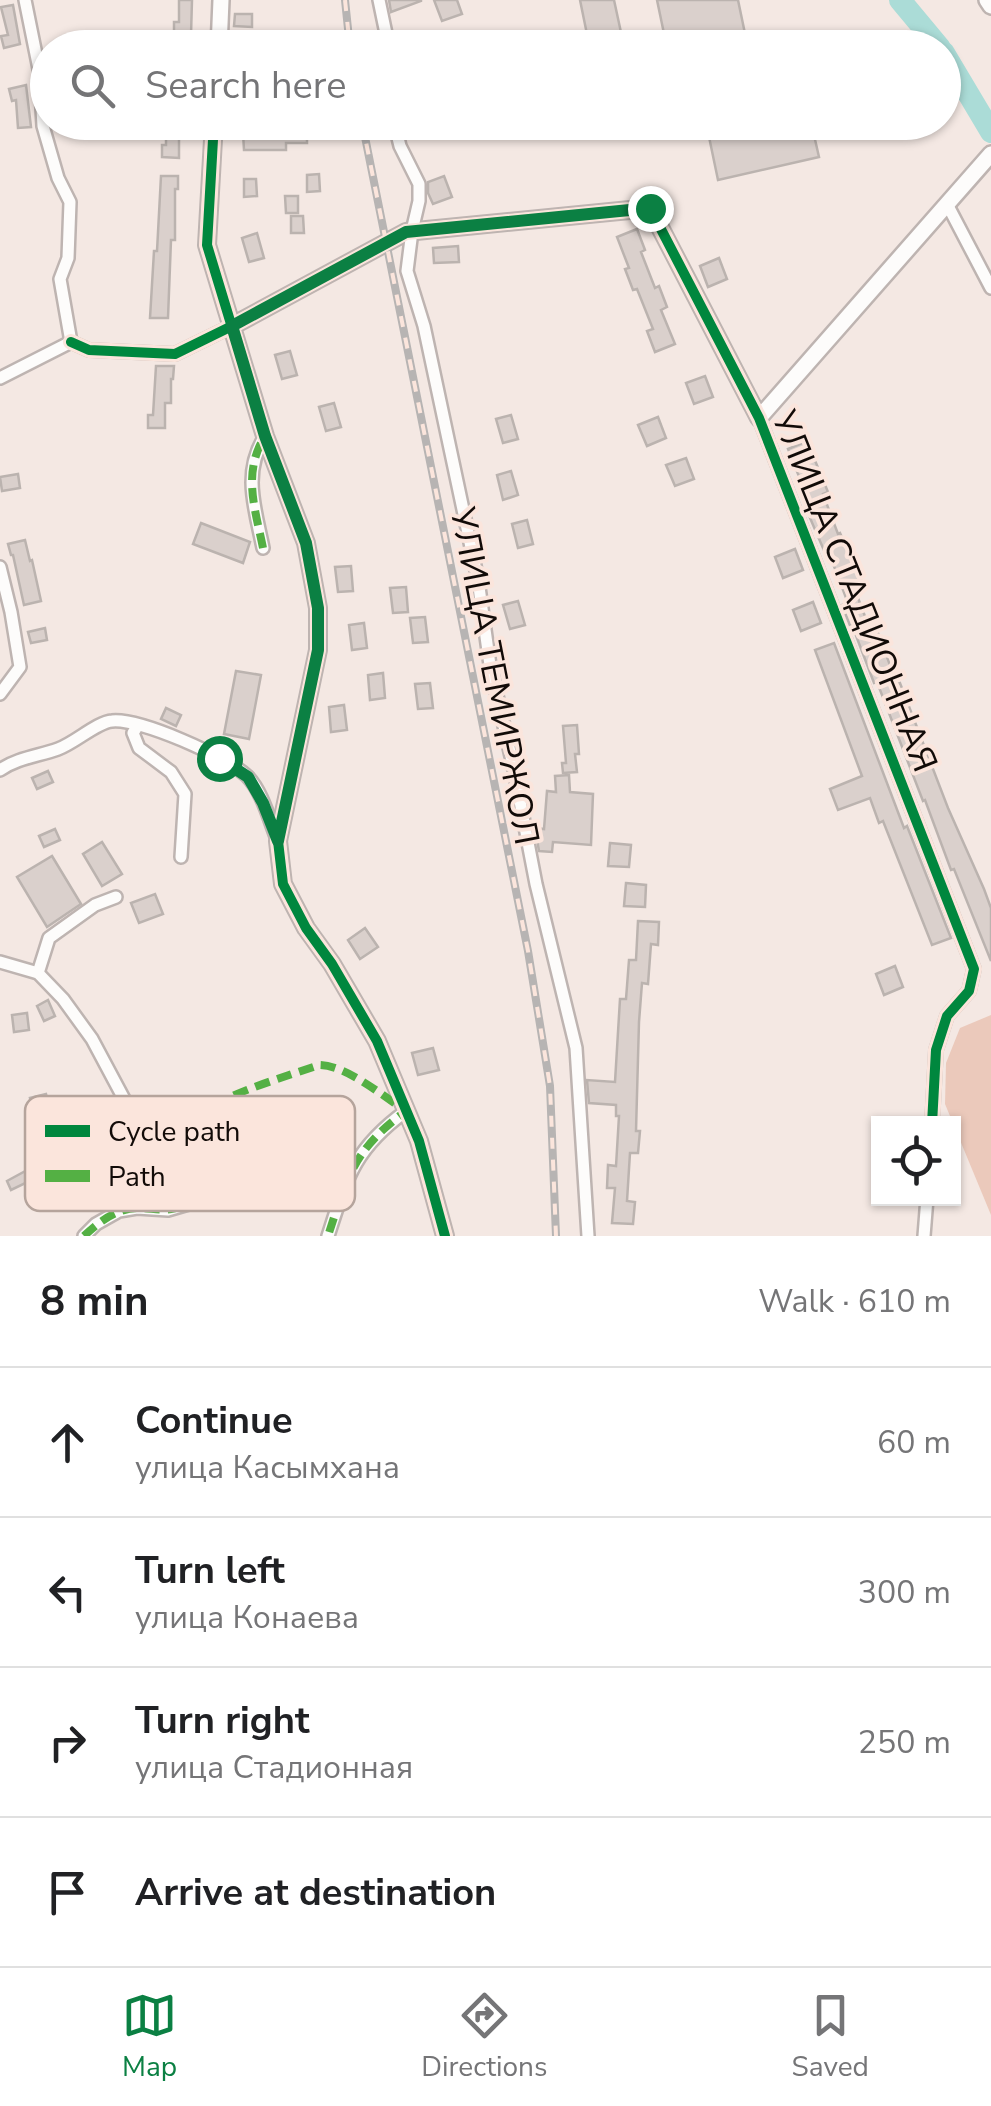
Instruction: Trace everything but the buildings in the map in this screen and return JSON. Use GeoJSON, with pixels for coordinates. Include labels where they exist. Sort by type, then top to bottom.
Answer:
{"type":"FeatureCollection","features":[{"type":"Feature","properties":{"kind":"street"},"geometry":{"type":"LineString","coordinates":[[25,0],[31,30]]}},
{"type":"Feature","properties":{"kind":"street"},"geometry":{"type":"LineString","coordinates":[[220,30],[222,0]]}},
{"type":"Feature","properties":{"kind":"street"},"geometry":{"type":"LineString","coordinates":[[379,0],[385,30]]}},
{"type":"Feature","properties":{"kind":"street"},"geometry":{"type":"LineString","coordinates":[[47,140],[70,202],[68,258],[60,279],[71,342]]}},
{"type":"Feature","properties":{"kind":"street"},"geometry":{"type":"LineString","coordinates":[[213,140],[207,245],[265,436],[306,543],[318,608],[318,650],[278,841]]}},
{"type":"Feature","properties":{"kind":"street","name":"УЛИЦА ТЕМИРЖОЛ"},"geometry":{"type":"LineString","coordinates":[[398,140],[419,184],[407,271],[424,326],[536,884],[576,1048],[588,1236]]}},
{"type":"Feature","properties":{"kind":"street"},"geometry":{"type":"LineString","coordinates":[[759,418],[991,154]]}},
{"type":"Feature","properties":{"kind":"street"},"geometry":{"type":"LineString","coordinates":[[947,204],[991,288]]}},
{"type":"Feature","properties":{"kind":"street","name":"УЛИЦА СТАДИОННАЯ"},"geometry":{"type":"LineString","coordinates":[[232,326],[406,232],[650,208],[759,418],[974,969],[969,992],[947,1016],[936,1050],[932,1116]]}},
{"type":"Feature","properties":{"kind":"street"},"geometry":{"type":"LineString","coordinates":[[0,378],[71,342],[90,350],[174,354],[232,326]]}},
{"type":"Feature","properties":{"kind":"street"},"geometry":{"type":"LineString","coordinates":[[263,548],[251,484],[254,454],[265,436]]}},
{"type":"Feature","properties":{"kind":"street"},"geometry":{"type":"LineString","coordinates":[[0,567],[20,667],[0,694]]}},
{"type":"Feature","properties":{"kind":"street"},"geometry":{"type":"LineString","coordinates":[[1,765],[73,743],[111,720],[172,736],[248,777],[278,841],[288,895],[376,1041],[419,1141],[446,1236]]}},
{"type":"Feature","properties":{"kind":"street"},"geometry":{"type":"LineString","coordinates":[[138,725],[133,732],[138,748],[172,772],[185,794],[181,857]]}},
{"type":"Feature","properties":{"kind":"street"},"geometry":{"type":"LineString","coordinates":[[38,973],[49,938],[95,905],[116,897]]}},
{"type":"Feature","properties":{"kind":"street"},"geometry":{"type":"LineString","coordinates":[[0,962],[38,973],[63,999],[92,1039],[122,1096]]}},
{"type":"Feature","properties":{"kind":"street"},"geometry":{"type":"LineString","coordinates":[[355,1165],[382,1128],[406,1111]]}},
{"type":"Feature","properties":{"kind":"street"},"geometry":{"type":"LineString","coordinates":[[924,1236],[926,1206]]}},
{"type":"Feature","properties":{"kind":"street"},"geometry":{"type":"LineString","coordinates":[[84,1236],[96,1224],[123,1211]]}},
{"type":"Feature","properties":{"kind":"street"},"geometry":{"type":"LineString","coordinates":[[328,1236],[336,1211]]}},
{"type":"Feature","properties":{"kind":"shaded area"},"geometry":{"type":"Polygon","coordinates":[[[991,1015],[991,1215],[961,1143],[961,1116],[950,1116],[945,1104],[946,1063],[960,1028],[991,1015]]]}},
{"type":"Feature","properties":{"kind":"waterway"},"geometry":{"type":"LineString","coordinates":[[900,0],[925,30]]}},
{"type":"Feature","properties":{"kind":"waterway"},"geometry":{"type":"LineString","coordinates":[[961,82],[991,132]]}},
{"type":"Feature","properties":{"kind":"railway"},"geometry":{"type":"LineString","coordinates":[[345,0],[348,30]]}},
{"type":"Feature","properties":{"kind":"railway"},"geometry":{"type":"LineString","coordinates":[[366,140],[528,951],[550,1086],[556,1236]]}},
{"type":"Feature","properties":{"kind":"marked path"},"geometry":{"type":"LineString","coordinates":[[263,548],[252,477],[265,436]]}},
{"type":"Feature","properties":{"kind":"marked path"},"geometry":{"type":"LineString","coordinates":[[234,1096],[319,1065],[341,1070],[364,1082],[406,1111],[375,1138],[355,1166]]}},
{"type":"Feature","properties":{"kind":"marked path"},"geometry":{"type":"LineString","coordinates":[[84,1236],[124,1211]]}},
{"type":"Feature","properties":{"kind":"marked path"},"geometry":{"type":"LineString","coordinates":[[328,1236],[336,1211]]}},
{"type":"Feature","properties":{"kind":"cycle path"},"geometry":{"type":"LineString","coordinates":[[213,140],[207,245],[265,436],[306,543],[318,608],[318,650],[278,841],[283,884],[377,1041],[419,1141],[445,1236]]}},
{"type":"Feature","properties":{"kind":"cycle path"},"geometry":{"type":"LineString","coordinates":[[71,342],[89,350],[175,354],[406,232],[650,208],[759,418],[974,969],[969,991],[947,1016],[936,1050],[932,1116]]}},
{"type":"Feature","properties":{"kind":"route"},"geometry":{"type":"LineString","coordinates":[[219,758],[248,777],[278,841],[318,650],[318,608],[306,543],[248,387],[232,326],[406,232],[650,208]]}}]}
